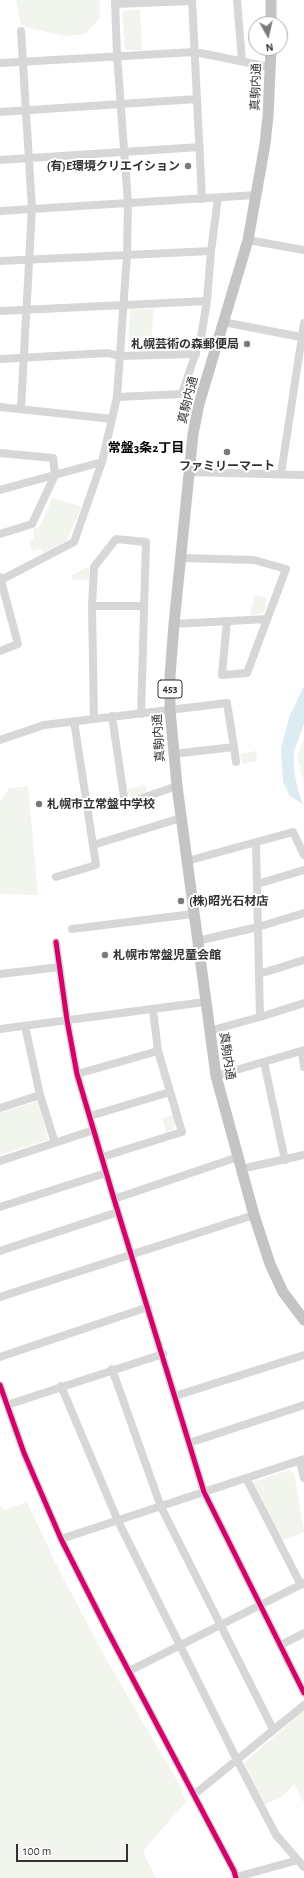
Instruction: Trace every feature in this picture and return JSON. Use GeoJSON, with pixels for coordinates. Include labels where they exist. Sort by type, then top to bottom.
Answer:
{"type":"FeatureCollection","features":[{"type":"Feature","properties":{"kind":"highway"},"geometry":{"type":"LineString","coordinates":[[271,0],[271,16]]}},
{"type":"Feature","properties":{"kind":"highway","name":"真駒内通"},"geometry":{"type":"LineString","coordinates":[[270,56],[266,144],[248,240],[222,322],[199,404],[188,472],[170,676],[170,710],[173,754],[193,914],[216,1076],[254,1215],[270,1264],[283,1292],[304,1320]]}},
{"type":"Feature","properties":{"kind":"street"},"geometry":{"type":"LineString","coordinates":[[0,651],[18,644],[0,578],[74,542],[102,462],[117,397],[127,255],[128,203],[117,55],[115,2],[192,0],[202,199]]}},
{"type":"Feature","properties":{"kind":"street"},"geometry":{"type":"LineString","coordinates":[[237,0],[242,61]]}},
{"type":"Feature","properties":{"kind":"street"},"geometry":{"type":"LineString","coordinates":[[20,408],[25,358],[32,209],[21,31]]}},
{"type":"Feature","properties":{"kind":"street"},"geometry":{"type":"LineString","coordinates":[[0,62],[195,52],[270,68]]}},
{"type":"Feature","properties":{"kind":"street"},"geometry":{"type":"LineString","coordinates":[[0,112],[198,99]]}},
{"type":"Feature","properties":{"kind":"street"},"geometry":{"type":"LineString","coordinates":[[0,160],[200,147]]}},
{"type":"Feature","properties":{"kind":"street"},"geometry":{"type":"LineString","coordinates":[[0,211],[256,195]]}},
{"type":"Feature","properties":{"kind":"street"},"geometry":{"type":"LineString","coordinates":[[117,397],[182,394],[201,337],[207,301],[211,251],[218,198]]}},
{"type":"Feature","properties":{"kind":"street"},"geometry":{"type":"LineString","coordinates":[[248,240],[304,250]]}},
{"type":"Feature","properties":{"kind":"street"},"geometry":{"type":"LineString","coordinates":[[0,261],[211,251]]}},
{"type":"Feature","properties":{"kind":"street"},"geometry":{"type":"LineString","coordinates":[[0,311],[207,301]]}},
{"type":"Feature","properties":{"kind":"street"},"geometry":{"type":"LineString","coordinates":[[222,322],[301,337]]}},
{"type":"Feature","properties":{"kind":"street"},"geometry":{"type":"LineString","coordinates":[[281,474],[304,323]]}},
{"type":"Feature","properties":{"kind":"street"},"geometry":{"type":"LineString","coordinates":[[0,359],[108,353],[119,356],[196,354]]}},
{"type":"Feature","properties":{"kind":"street"},"geometry":{"type":"LineString","coordinates":[[0,407],[112,419]]}},
{"type":"Feature","properties":{"kind":"street"},"geometry":{"type":"LineString","coordinates":[[0,453],[53,458],[55,475],[32,524],[0,534]]}},
{"type":"Feature","properties":{"kind":"street"},"geometry":{"type":"LineString","coordinates":[[0,490],[102,462]]}},
{"type":"Feature","properties":{"kind":"street"},"geometry":{"type":"LineString","coordinates":[[188,472],[304,475]]}},
{"type":"Feature","properties":{"kind":"street"},"geometry":{"type":"LineString","coordinates":[[94,719],[92,606],[94,567],[116,539],[146,542],[141,714]]}},
{"type":"Feature","properties":{"kind":"street"},"geometry":{"type":"LineString","coordinates":[[180,558],[254,560],[286,569],[247,673],[222,675],[227,621]]}},
{"type":"Feature","properties":{"kind":"street"},"geometry":{"type":"LineString","coordinates":[[92,606],[143,606]]}},
{"type":"Feature","properties":{"kind":"street"},"geometry":{"type":"LineString","coordinates":[[174,624],[267,619]]}},
{"type":"Feature","properties":{"kind":"street"},"geometry":{"type":"LineString","coordinates":[[0,740],[44,725],[112,716],[228,704],[236,762]]}},
{"type":"Feature","properties":{"kind":"street"},"geometry":{"type":"LineString","coordinates":[[112,716],[125,804],[177,786]]}},
{"type":"Feature","properties":{"kind":"street"},"geometry":{"type":"LineString","coordinates":[[56,877],[96,865],[74,721]]}},
{"type":"Feature","properties":{"kind":"street"},"geometry":{"type":"LineString","coordinates":[[173,754],[234,747]]}},
{"type":"Feature","properties":{"kind":"street"},"geometry":{"type":"LineString","coordinates":[[93,845],[181,818]]}},
{"type":"Feature","properties":{"kind":"street"},"geometry":{"type":"LineString","coordinates":[[187,861],[293,832],[304,855]]}},
{"type":"Feature","properties":{"kind":"street"},"geometry":{"type":"LineString","coordinates":[[256,843],[260,1017]]}},
{"type":"Feature","properties":{"kind":"street"},"geometry":{"type":"LineString","coordinates":[[257,884],[304,870]]}},
{"type":"Feature","properties":{"kind":"street"},"geometry":{"type":"LineString","coordinates":[[197,941],[258,927],[304,912]]}},
{"type":"Feature","properties":{"kind":"street"},"geometry":{"type":"LineString","coordinates":[[72,929],[193,914]]}},
{"type":"Feature","properties":{"kind":"street"},"geometry":{"type":"LineString","coordinates":[[56,942],[67,1020],[77,1074],[204,1492],[304,1693]]}},
{"type":"Feature","properties":{"kind":"street"},"geometry":{"type":"LineString","coordinates":[[259,974],[304,960]]}},
{"type":"Feature","properties":{"kind":"street"},"geometry":{"type":"LineString","coordinates":[[0,974],[60,967]]}},
{"type":"Feature","properties":{"kind":"street"},"geometry":{"type":"LineString","coordinates":[[0,1029],[205,1002]]}},
{"type":"Feature","properties":{"kind":"street"},"geometry":{"type":"LineString","coordinates":[[209,1031],[304,1003]]}},
{"type":"Feature","properties":{"kind":"street"},"geometry":{"type":"LineString","coordinates":[[102,1157],[182,1132],[158,1051],[153,1010]]}},
{"type":"Feature","properties":{"kind":"street"},"geometry":{"type":"LineString","coordinates":[[25,1026],[40,1096],[55,1143]]}},
{"type":"Feature","properties":{"kind":"street"},"geometry":{"type":"LineString","coordinates":[[77,1074],[158,1051]]}},
{"type":"Feature","properties":{"kind":"street"},"geometry":{"type":"LineString","coordinates":[[216,1076],[303,1051],[304,1067]]}},
{"type":"Feature","properties":{"kind":"street"},"geometry":{"type":"LineString","coordinates":[[264,1062],[285,1160]]}},
{"type":"Feature","properties":{"kind":"street"},"geometry":{"type":"LineString","coordinates":[[90,1116],[170,1092]]}},
{"type":"Feature","properties":{"kind":"street"},"geometry":{"type":"LineString","coordinates":[[0,1108],[40,1096]]}},
{"type":"Feature","properties":{"kind":"street"},"geometry":{"type":"LineString","coordinates":[[0,1161],[94,1130]]}},
{"type":"Feature","properties":{"kind":"street"},"geometry":{"type":"LineString","coordinates":[[241,1169],[304,1155]]}},
{"type":"Feature","properties":{"kind":"street"},"geometry":{"type":"LineString","coordinates":[[114,1199],[238,1157]]}},
{"type":"Feature","properties":{"kind":"street"},"geometry":{"type":"LineString","coordinates":[[0,1207],[106,1173]]}},
{"type":"Feature","properties":{"kind":"street"},"geometry":{"type":"LineString","coordinates":[[0,1251],[118,1212]]}},
{"type":"Feature","properties":{"kind":"street"},"geometry":{"type":"LineString","coordinates":[[0,1297],[254,1215]]}},
{"type":"Feature","properties":{"kind":"street"},"geometry":{"type":"LineString","coordinates":[[0,1356],[148,1307]]}},
{"type":"Feature","properties":{"kind":"street"},"geometry":{"type":"LineString","coordinates":[[6,1405],[162,1354]]}},
{"type":"Feature","properties":{"kind":"street"},"geometry":{"type":"LineString","coordinates":[[175,1396],[304,1355]]}},
{"type":"Feature","properties":{"kind":"street"},"geometry":{"type":"LineString","coordinates":[[112,1370],[161,1507],[274,1729]]}},
{"type":"Feature","properties":{"kind":"street"},"geometry":{"type":"LineString","coordinates":[[0,1385],[24,1453],[61,1539],[129,1671],[195,1794],[236,1877],[298,1860]]}},
{"type":"Feature","properties":{"kind":"street"},"geometry":{"type":"LineString","coordinates":[[61,1386],[118,1521],[181,1645],[236,1760],[276,1835],[304,1867]]}},
{"type":"Feature","properties":{"kind":"street"},"geometry":{"type":"LineString","coordinates":[[189,1443],[304,1405]]}},
{"type":"Feature","properties":{"kind":"street"},"geometry":{"type":"LineString","coordinates":[[61,1539],[302,1460],[304,1478]]}},
{"type":"Feature","properties":{"kind":"street"},"geometry":{"type":"LineString","coordinates":[[129,1671],[302,1584],[246,1478]]}},
{"type":"Feature","properties":{"kind":"street"},"geometry":{"type":"LineString","coordinates":[[281,1645],[304,1633]]}},
{"type":"Feature","properties":{"kind":"street"},"geometry":{"type":"LineString","coordinates":[[195,1794],[304,1705]]}},
{"type":"Feature","properties":{"kind":"shaded area"},"geometry":{"type":"Polygon","coordinates":[[[16,0],[99,0],[100,18],[85,34],[65,36],[21,26],[16,0]]]}},
{"type":"Feature","properties":{"kind":"shaded area"},"geometry":{"type":"Polygon","coordinates":[[[140,9],[142,50],[125,50],[122,11],[140,9]]]}},
{"type":"Feature","properties":{"kind":"shaded area"},"geometry":{"type":"Polygon","coordinates":[[[130,309],[154,309],[150,349],[128,349],[130,309]]]}},
{"type":"Feature","properties":{"kind":"shaded area"},"geometry":{"type":"Polygon","coordinates":[[[52,498],[80,506],[81,508],[67,540],[43,553],[41,549],[32,551],[30,542],[34,538],[33,529],[40,527],[52,498]]]}},
{"type":"Feature","properties":{"kind":"shaded area"},"geometry":{"type":"Polygon","coordinates":[[[89,566],[89,580],[72,580],[72,575],[89,566]]]}},
{"type":"Feature","properties":{"kind":"shaded area"},"geometry":{"type":"Polygon","coordinates":[[[255,595],[267,598],[264,613],[250,615],[255,595]]]}},
{"type":"Feature","properties":{"kind":"shaded area"},"geometry":{"type":"Polygon","coordinates":[[[304,686],[304,724],[294,751],[294,771],[298,790],[304,807],[301,803],[290,796],[283,782],[281,749],[289,717],[304,686]]]}},
{"type":"Feature","properties":{"kind":"shaded area"},"geometry":{"type":"Polygon","coordinates":[[[304,739],[304,784],[297,756],[304,739]]]}},
{"type":"Feature","properties":{"kind":"shaded area"},"geometry":{"type":"Polygon","coordinates":[[[256,751],[257,761],[242,764],[240,754],[256,751]]]}},
{"type":"Feature","properties":{"kind":"shaded area"},"geometry":{"type":"Polygon","coordinates":[[[145,785],[147,793],[132,798],[129,795],[128,789],[145,785]]]}},
{"type":"Feature","properties":{"kind":"shaded area"},"geometry":{"type":"Polygon","coordinates":[[[28,786],[38,895],[0,894],[0,802],[9,788],[28,786]]]}},
{"type":"Feature","properties":{"kind":"shaded area"},"geometry":{"type":"Polygon","coordinates":[[[38,1101],[48,1140],[0,1155],[0,1113],[38,1101]]]}},
{"type":"Feature","properties":{"kind":"shaded area"},"geometry":{"type":"Polygon","coordinates":[[[173,1115],[176,1124],[172,1130],[166,1132],[162,1118],[173,1115]]]}},
{"type":"Feature","properties":{"kind":"shaded area"},"geometry":{"type":"Polygon","coordinates":[[[289,1470],[294,1473],[304,1532],[281,1541],[251,1485],[254,1482],[289,1470]]]}},
{"type":"Feature","properties":{"kind":"shaded area"},"geometry":{"type":"Polygon","coordinates":[[[27,1502],[58,1568],[105,1657],[179,1784],[186,1802],[143,1851],[153,1873],[157,1878],[0,1878],[0,1506],[4,1510],[27,1502]]]}},
{"type":"Feature","properties":{"kind":"shaded area"},"geometry":{"type":"Polygon","coordinates":[[[304,1710],[304,1803],[294,1784],[283,1796],[264,1805],[243,1764],[304,1710]]]}},
{"type":"Feature","properties":{"kind":"cycle path"},"geometry":{"type":"LineString","coordinates":[[56,942],[67,1020],[77,1074],[204,1492],[304,1693]]}},
{"type":"Feature","properties":{"kind":"cycle path"},"geometry":{"type":"LineString","coordinates":[[0,1385],[24,1453],[61,1539],[106,1628],[234,1871],[236,1878]]}},
{"type":"Feature","properties":{"kind":"place","name":"(有)E環境クリエイション"},"geometry":{"type":"Point","coordinates":[188,166]}},
{"type":"Feature","properties":{"kind":"place","name":"札幌芸術の森郵便局"},"geometry":{"type":"Point","coordinates":[247,344]}},
{"type":"Feature","properties":{"kind":"place","name":"ファミリーマート"},"geometry":{"type":"Point","coordinates":[227,452]}},
{"type":"Feature","properties":{"kind":"place","name":"札幌市立常盤中学校"},"geometry":{"type":"Point","coordinates":[39,804]}},
{"type":"Feature","properties":{"kind":"place","name":"(株)昭光石材店"},"geometry":{"type":"Point","coordinates":[181,901]}},
{"type":"Feature","properties":{"kind":"place","name":"札幌市常盤児童会館"},"geometry":{"type":"Point","coordinates":[105,955]}},
{"type":"Feature","properties":{"kind":"district","name":"常盤3条2丁目"},"geometry":{"type":"Point","coordinates":[146,448]}}]}
